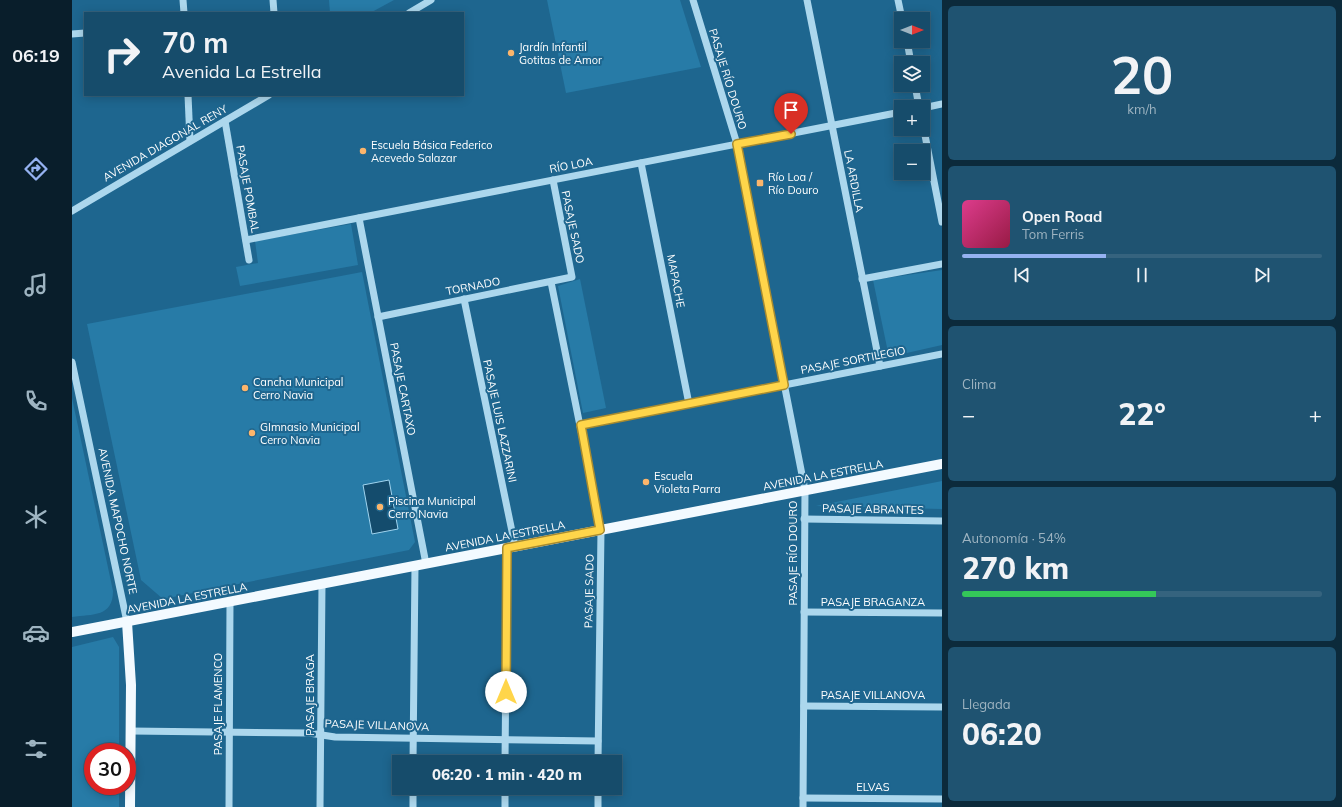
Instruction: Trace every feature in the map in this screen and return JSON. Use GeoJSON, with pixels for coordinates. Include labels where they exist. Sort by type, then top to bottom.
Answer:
{"type":"FeatureCollection","features":[{"type":"Feature","properties":{"kind":"main road","name":"AVENIDA LA ESTRELLA"},"geometry":{"type":"LineString","coordinates":[[72,632],[942,464]]}},
{"type":"Feature","properties":{"kind":"main road","name":"AVENIDA MAPOCHO NORTE"},"geometry":{"type":"LineString","coordinates":[[127,622],[131,678],[130,807]]}},
{"type":"Feature","properties":{"kind":"street"},"geometry":{"type":"LineString","coordinates":[[184,0],[184,12]]}},
{"type":"Feature","properties":{"kind":"street"},"geometry":{"type":"LineString","coordinates":[[273,0],[274,12]]}},
{"type":"Feature","properties":{"kind":"street"},"geometry":{"type":"LineString","coordinates":[[411,12],[431,0]]}},
{"type":"Feature","properties":{"kind":"street","name":"PASAJE RÍO DOURO"},"geometry":{"type":"LineString","coordinates":[[693,0],[737,144],[805,490],[803,807]]}},
{"type":"Feature","properties":{"kind":"street","name":"LA ARDILLA"},"geometry":{"type":"LineString","coordinates":[[807,0],[880,366]]}},
{"type":"Feature","properties":{"kind":"street"},"geometry":{"type":"LineString","coordinates":[[898,0],[901,12]]}},
{"type":"Feature","properties":{"kind":"street"},"geometry":{"type":"LineString","coordinates":[[72,34],[84,34]]}},
{"type":"Feature","properties":{"kind":"street"},"geometry":{"type":"LineString","coordinates":[[188,96],[190,141]]}},
{"type":"Feature","properties":{"kind":"street","name":"AVENIDA DIAGONAL RENY"},"geometry":{"type":"LineString","coordinates":[[72,211],[267,96]]}},
{"type":"Feature","properties":{"kind":"street"},"geometry":{"type":"LineString","coordinates":[[930,107],[942,104]]}},
{"type":"Feature","properties":{"kind":"street","name":"RÍO LOA"},"geometry":{"type":"LineString","coordinates":[[246,240],[894,113]]}},
{"type":"Feature","properties":{"kind":"street","name":"PASAJE POMBAL"},"geometry":{"type":"LineString","coordinates":[[224,121],[249,260]]}},
{"type":"Feature","properties":{"kind":"street"},"geometry":{"type":"LineString","coordinates":[[925,136],[942,222]]}},
{"type":"Feature","properties":{"kind":"street","name":"MAPACHE"},"geometry":{"type":"LineString","coordinates":[[641,163],[689,404]]}},
{"type":"Feature","properties":{"kind":"street","name":"PASAJE SADO"},"geometry":{"type":"LineString","coordinates":[[553,180],[572,277]]}},
{"type":"Feature","properties":{"kind":"street","name":"PASAJE CARTAXO"},"geometry":{"type":"LineString","coordinates":[[359,218],[426,564]]}},
{"type":"Feature","properties":{"kind":"street"},"geometry":{"type":"LineString","coordinates":[[862,280],[942,264]]}},
{"type":"Feature","properties":{"kind":"street","name":"TORNADO"},"geometry":{"type":"LineString","coordinates":[[378,316],[572,277]]}},
{"type":"Feature","properties":{"kind":"street","name":"PASAJE SADO"},"geometry":{"type":"LineString","coordinates":[[551,282],[581,425],[600,530],[598,755]]}},
{"type":"Feature","properties":{"kind":"street","name":"PASAJE LUIS LAZZARINI"},"geometry":{"type":"LineString","coordinates":[[464,299],[511,547],[505,755]]}},
{"type":"Feature","properties":{"kind":"street","name":"PASAJE SORTILEGIO"},"geometry":{"type":"LineString","coordinates":[[581,425],[942,354]]}},
{"type":"Feature","properties":{"kind":"street","name":"AVENIDA MAPOCHO NORTE"},"geometry":{"type":"LineString","coordinates":[[72,362],[127,622]]}},
{"type":"Feature","properties":{"kind":"street","name":"PASAJE ABRANTES"},"geometry":{"type":"LineString","coordinates":[[804,519],[942,520]]}},
{"type":"Feature","properties":{"kind":"street"},"geometry":{"type":"LineString","coordinates":[[413,755],[415,566]]}},
{"type":"Feature","properties":{"kind":"street","name":"PASAJE BRAGA"},"geometry":{"type":"LineString","coordinates":[[320,807],[322,584]]}},
{"type":"Feature","properties":{"kind":"street","name":"PASAJE FLAMENCO"},"geometry":{"type":"LineString","coordinates":[[229,807],[230,602]]}},
{"type":"Feature","properties":{"kind":"street","name":"PASAJE BRAGANZA"},"geometry":{"type":"LineString","coordinates":[[804,612],[942,614]]}},
{"type":"Feature","properties":{"kind":"street","name":"PASAJE VILLANOVA"},"geometry":{"type":"LineString","coordinates":[[804,706],[942,707]]}},
{"type":"Feature","properties":{"kind":"street","name":"PASAJE VILLANOVA"},"geometry":{"type":"LineString","coordinates":[[131,731],[310,732],[335,737],[598,741]]}},
{"type":"Feature","properties":{"kind":"street"},"geometry":{"type":"LineString","coordinates":[[413,795],[413,807]]}},
{"type":"Feature","properties":{"kind":"street"},"geometry":{"type":"LineString","coordinates":[[505,795],[505,807]]}},
{"type":"Feature","properties":{"kind":"street"},"geometry":{"type":"LineString","coordinates":[[598,795],[598,807]]}},
{"type":"Feature","properties":{"kind":"street","name":"ELVAS"},"geometry":{"type":"LineString","coordinates":[[803,798],[942,799]]}},
{"type":"Feature","properties":{"kind":"shaded area"},"geometry":{"type":"Polygon","coordinates":[[[329,0],[394,0],[372,12],[330,12],[329,0]]]}},
{"type":"Feature","properties":{"kind":"shaded area"},"geometry":{"type":"Polygon","coordinates":[[[547,0],[680,0],[701,67],[566,93],[547,0]]]}},
{"type":"Feature","properties":{"kind":"shaded area"},"geometry":{"type":"Polygon","coordinates":[[[351,224],[358,265],[240,286],[236,267],[258,263],[255,241],[351,224]]]}},
{"type":"Feature","properties":{"kind":"shaded area"},"geometry":{"type":"Polygon","coordinates":[[[942,270],[942,345],[889,357],[873,280],[942,270]]]}},
{"type":"Feature","properties":{"kind":"shaded area","name":"GImnasio Municipal Cerro Navia"},"geometry":{"type":"Polygon","coordinates":[[[362,272],[415,542],[409,550],[163,599],[141,580],[87,324],[362,272]]]}},
{"type":"Feature","properties":{"kind":"shaded area"},"geometry":{"type":"Polygon","coordinates":[[[580,279],[606,408],[583,413],[558,286],[580,279]]]}},
{"type":"Feature","properties":{"kind":"shaded area"},"geometry":{"type":"Polygon","coordinates":[[[72,398],[113,591],[110,606],[106,610],[100,613],[72,617],[72,398]]]}},
{"type":"Feature","properties":{"kind":"shaded area","name":"Piscina Municipal Cerro Navia"},"geometry":{"type":"Polygon","coordinates":[[[389,480],[398,529],[372,534],[363,485],[389,480]]]}},
{"type":"Feature","properties":{"kind":"shaded area"},"geometry":{"type":"Polygon","coordinates":[[[942,481],[942,509],[816,506],[942,481]]]}},
{"type":"Feature","properties":{"kind":"shaded area"},"geometry":{"type":"Polygon","coordinates":[[[113,637],[119,647],[119,743],[84,743],[84,795],[119,795],[119,807],[72,807],[72,647],[113,637]]]}},
{"type":"Feature","properties":{"kind":"place","name":"Jardín Infantil Gotitas de Amor"},"geometry":{"type":"Point","coordinates":[511,53]}},
{"type":"Feature","properties":{"kind":"place","name":"Escuela Básica Federico Acevedo Salazar"},"geometry":{"type":"Point","coordinates":[363,151]}},
{"type":"Feature","properties":{"kind":"place","name":"Río Loa / Río Douro"},"geometry":{"type":"Point","coordinates":[760,183]}},
{"type":"Feature","properties":{"kind":"place","name":"Cancha Municipal Cerro Navia"},"geometry":{"type":"Point","coordinates":[245,388]}},
{"type":"Feature","properties":{"kind":"place","name":"GImnasio Municipal Cerro Navia"},"geometry":{"type":"Point","coordinates":[252,433]}},
{"type":"Feature","properties":{"kind":"place","name":"Escuela Violeta Parra"},"geometry":{"type":"Point","coordinates":[646,482]}},
{"type":"Feature","properties":{"kind":"place","name":"Piscina Municipal Cerro Navia"},"geometry":{"type":"Point","coordinates":[380,507]}},
{"type":"Feature","properties":{"kind":"route"},"geometry":{"type":"LineString","coordinates":[[506,692],[507,548],[600,530],[598,512],[581,425],[784,385],[737,144],[791,134]]}}]}
